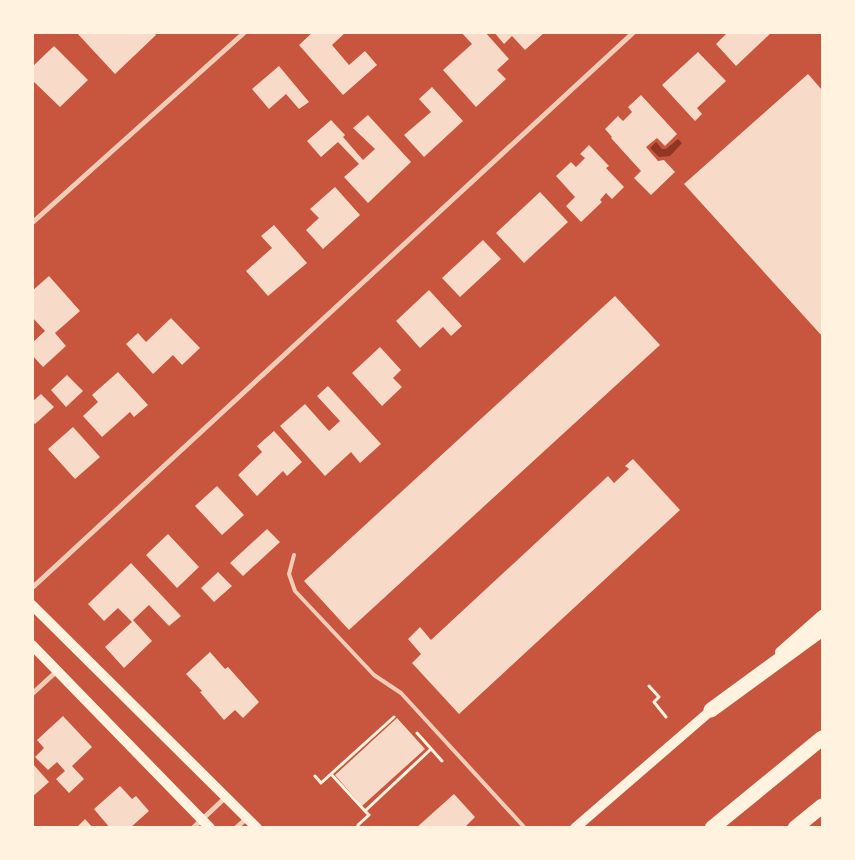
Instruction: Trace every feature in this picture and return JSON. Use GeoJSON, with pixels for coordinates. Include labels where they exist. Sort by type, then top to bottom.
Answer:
{"type":"FeatureCollection","features":[{"type":"Feature","properties":{"kind":"highway"},"geometry":{"type":"LineString","coordinates":[[711,710],[822,629]]}},
{"type":"Feature","properties":{"kind":"highway"},"geometry":{"type":"LineString","coordinates":[[712,828],[822,738]]}},
{"type":"Feature","properties":{"kind":"highway"},"geometry":{"type":"LineString","coordinates":[[795,828],[822,806]]}},
{"type":"Feature","properties":{"kind":"main road"},"geometry":{"type":"LineString","coordinates":[[32,605],[257,828]]}},
{"type":"Feature","properties":{"kind":"main road"},"geometry":{"type":"LineString","coordinates":[[575,828],[822,615]]}},
{"type":"Feature","properties":{"kind":"main road"},"geometry":{"type":"LineString","coordinates":[[32,646],[206,824]]}},
{"type":"Feature","properties":{"kind":"street"},"geometry":{"type":"LineString","coordinates":[[32,222],[245,32]]}},
{"type":"Feature","properties":{"kind":"street"},"geometry":{"type":"LineString","coordinates":[[32,588],[634,32]]}},
{"type":"Feature","properties":{"kind":"street"},"geometry":{"type":"LineString","coordinates":[[32,694],[57,671]]}},
{"type":"Feature","properties":{"kind":"street"},"geometry":{"type":"LineString","coordinates":[[193,828],[206,824],[226,797]]}},
{"type":"Feature","properties":{"kind":"street"},"geometry":{"type":"LineString","coordinates":[[236,828],[246,818]]}},
{"type":"Feature","properties":{"kind":"lane"},"geometry":{"type":"LineString","coordinates":[[294,555],[289,574],[296,590],[374,676],[401,693],[525,828]]}},
{"type":"Feature","properties":{"kind":"path"},"geometry":{"type":"LineString","coordinates":[[649,686],[659,697],[654,702],[666,717]]}},
{"type":"Feature","properties":{"kind":"path"},"geometry":{"type":"LineString","coordinates":[[314,776],[321,783],[394,717]]}},
{"type":"Feature","properties":{"kind":"path"},"geometry":{"type":"LineString","coordinates":[[417,734],[442,761]]}},
{"type":"Feature","properties":{"kind":"path"},"geometry":{"type":"LineString","coordinates":[[365,811],[431,749]]}},
{"type":"Feature","properties":{"kind":"path"},"geometry":{"type":"LineString","coordinates":[[331,774],[369,815],[358,825]]}},
{"type":"Feature","properties":{"kind":"shaded area"},"geometry":{"type":"Polygon","coordinates":[[[678,139],[682,143],[670,156],[659,157],[650,148],[656,142],[662,149],[666,149],[678,139]]]}},
{"type":"Feature","properties":{"kind":"building"},"geometry":{"type":"Polygon","coordinates":[[[76,32],[154,32],[156,35],[115,74],[76,32]]]}},
{"type":"Feature","properties":{"kind":"building"},"geometry":{"type":"Polygon","coordinates":[[[313,32],[346,32],[332,45],[349,65],[365,51],[377,65],[343,95],[299,45],[313,32]]]}},
{"type":"Feature","properties":{"kind":"building"},"geometry":{"type":"Polygon","coordinates":[[[461,32],[485,32],[509,59],[497,70],[506,79],[476,107],[443,70],[472,44],[461,32]]]}},
{"type":"Feature","properties":{"kind":"building"},"geometry":{"type":"Polygon","coordinates":[[[494,32],[545,32],[525,50],[512,36],[504,44],[494,32]]]}},
{"type":"Feature","properties":{"kind":"building"},"geometry":{"type":"Polygon","coordinates":[[[728,32],[732,34],[734,32],[772,32],[736,66],[716,44],[728,32]]]}},
{"type":"Feature","properties":{"kind":"building"},"geometry":{"type":"Polygon","coordinates":[[[54,46],[88,80],[60,107],[32,80],[32,67],[54,46]]]}},
{"type":"Feature","properties":{"kind":"building"},"geometry":{"type":"Polygon","coordinates":[[[698,52],[726,81],[697,108],[702,114],[695,121],[662,85],[698,52]]]}},
{"type":"Feature","properties":{"kind":"building"},"geometry":{"type":"Polygon","coordinates":[[[279,66],[309,102],[299,109],[286,94],[269,109],[252,89],[279,66]]]}},
{"type":"Feature","properties":{"kind":"building"},"geometry":{"type":"Polygon","coordinates":[[[808,74],[822,90],[822,336],[684,184],[808,74]]]}},
{"type":"Feature","properties":{"kind":"building"},"geometry":{"type":"Polygon","coordinates":[[[432,87],[463,121],[424,157],[404,135],[431,112],[419,99],[432,87]]]}},
{"type":"Feature","properties":{"kind":"building"},"geometry":{"type":"Polygon","coordinates":[[[641,95],[677,134],[665,146],[657,138],[646,147],[658,161],[664,160],[675,172],[651,195],[634,178],[641,171],[605,129],[618,116],[623,121],[632,112],[628,107],[641,95]]]}},
{"type":"Feature","properties":{"kind":"building"},"geometry":{"type":"Polygon","coordinates":[[[368,115],[411,162],[368,203],[344,177],[359,164],[338,142],[321,157],[307,141],[331,120],[345,135],[343,137],[363,160],[375,149],[353,128],[368,115]]]}},
{"type":"Feature","properties":{"kind":"building"},"geometry":{"type":"Polygon","coordinates":[[[589,145],[609,166],[606,168],[624,187],[612,199],[606,193],[600,200],[602,202],[581,222],[566,206],[575,197],[556,176],[571,162],[576,167],[585,158],[580,154],[589,145]]]}},
{"type":"Feature","properties":{"kind":"building"},"geometry":{"type":"Polygon","coordinates":[[[335,187],[360,215],[323,249],[306,230],[319,218],[310,209],[335,187]]]}},
{"type":"Feature","properties":{"kind":"building"},"geometry":{"type":"Polygon","coordinates":[[[540,192],[568,222],[524,263],[496,233],[540,192]]]}},
{"type":"Feature","properties":{"kind":"building"},"geometry":{"type":"Polygon","coordinates":[[[274,225],[307,263],[268,296],[246,271],[272,248],[261,236],[274,225]]]}},
{"type":"Feature","properties":{"kind":"building"},"geometry":{"type":"Polygon","coordinates":[[[483,240],[501,259],[460,297],[442,278],[483,240]]]}},
{"type":"Feature","properties":{"kind":"building"},"geometry":{"type":"Polygon","coordinates":[[[49,276],[80,311],[55,333],[66,346],[43,367],[32,355],[32,343],[45,331],[32,317],[32,291],[49,276]]]}},
{"type":"Feature","properties":{"kind":"building"},"geometry":{"type":"Polygon","coordinates":[[[429,290],[462,326],[451,336],[443,327],[420,348],[396,321],[429,290]]]}},
{"type":"Feature","properties":{"kind":"building"},"geometry":{"type":"Polygon","coordinates":[[[615,296],[660,345],[349,630],[304,581],[615,296]]]}},
{"type":"Feature","properties":{"kind":"building"},"geometry":{"type":"Polygon","coordinates":[[[171,318],[200,348],[182,365],[173,355],[153,374],[126,344],[138,333],[146,342],[171,318]]]}},
{"type":"Feature","properties":{"kind":"building"},"geometry":{"type":"Polygon","coordinates":[[[380,347],[401,370],[393,378],[402,387],[382,406],[352,373],[380,347]]]}},
{"type":"Feature","properties":{"kind":"building"},"geometry":{"type":"Polygon","coordinates":[[[118,372],[148,405],[134,417],[130,412],[102,437],[83,416],[98,402],[92,395],[118,372]]]}},
{"type":"Feature","properties":{"kind":"building"},"geometry":{"type":"Polygon","coordinates":[[[67,375],[83,391],[66,407],[51,390],[67,375]]]}},
{"type":"Feature","properties":{"kind":"building"},"geometry":{"type":"Polygon","coordinates":[[[328,386],[381,444],[360,463],[351,452],[325,476],[280,426],[305,404],[329,431],[340,421],[317,396],[328,386]]]}},
{"type":"Feature","properties":{"kind":"building"},"geometry":{"type":"Polygon","coordinates":[[[41,394],[54,407],[35,424],[32,421],[32,402],[41,394]]]}},
{"type":"Feature","properties":{"kind":"building"},"geometry":{"type":"Polygon","coordinates":[[[73,427],[100,457],[75,479],[48,449],[73,427]]]}},
{"type":"Feature","properties":{"kind":"building"},"geometry":{"type":"Polygon","coordinates":[[[274,431],[302,462],[287,476],[283,471],[257,496],[238,475],[262,452],[257,446],[274,431]]]}},
{"type":"Feature","properties":{"kind":"building"},"geometry":{"type":"Polygon","coordinates":[[[633,459],[680,510],[459,714],[412,663],[421,654],[408,639],[420,627],[431,640],[608,476],[614,483],[629,469],[625,466],[633,459]]]}},
{"type":"Feature","properties":{"kind":"building"},"geometry":{"type":"Polygon","coordinates":[[[217,486],[244,515],[222,535],[195,506],[217,486]]]}},
{"type":"Feature","properties":{"kind":"building"},"geometry":{"type":"Polygon","coordinates":[[[267,529],[280,542],[243,576],[230,563],[267,529]]]}},
{"type":"Feature","properties":{"kind":"building"},"geometry":{"type":"Polygon","coordinates":[[[168,534],[199,567],[177,588],[146,555],[168,534]]]}},
{"type":"Feature","properties":{"kind":"building"},"geometry":{"type":"Polygon","coordinates":[[[131,563],[181,616],[169,626],[149,605],[133,620],[152,641],[124,668],[105,647],[132,622],[118,608],[104,621],[88,604],[131,563]]]}},
{"type":"Feature","properties":{"kind":"building"},"geometry":{"type":"Polygon","coordinates":[[[218,572],[232,586],[214,602],[201,588],[218,572]]]}},
{"type":"Feature","properties":{"kind":"building"},"geometry":{"type":"Polygon","coordinates":[[[210,652],[225,669],[228,667],[259,702],[243,718],[235,710],[224,720],[200,692],[202,691],[186,674],[210,652]]]}},
{"type":"Feature","properties":{"kind":"building"},"geometry":{"type":"Polygon","coordinates":[[[63,716],[92,747],[72,766],[84,779],[69,793],[56,779],[65,771],[57,762],[48,770],[35,757],[44,748],[37,740],[63,716]]]}},
{"type":"Feature","properties":{"kind":"building"},"geometry":{"type":"Polygon","coordinates":[[[397,718],[425,749],[362,806],[335,775],[397,718]]]}},
{"type":"Feature","properties":{"kind":"building"},"geometry":{"type":"Polygon","coordinates":[[[32,763],[49,782],[32,797],[32,763]]]}},
{"type":"Feature","properties":{"kind":"building"},"geometry":{"type":"Polygon","coordinates":[[[120,786],[132,799],[136,796],[149,811],[130,828],[110,828],[94,809],[120,786]]]}},
{"type":"Feature","properties":{"kind":"building"},"geometry":{"type":"Polygon","coordinates":[[[454,794],[475,817],[464,828],[416,828],[454,794]]]}},
{"type":"Feature","properties":{"kind":"building"},"geometry":{"type":"Polygon","coordinates":[[[85,819],[93,828],[76,828],[85,819]]]}}]}
